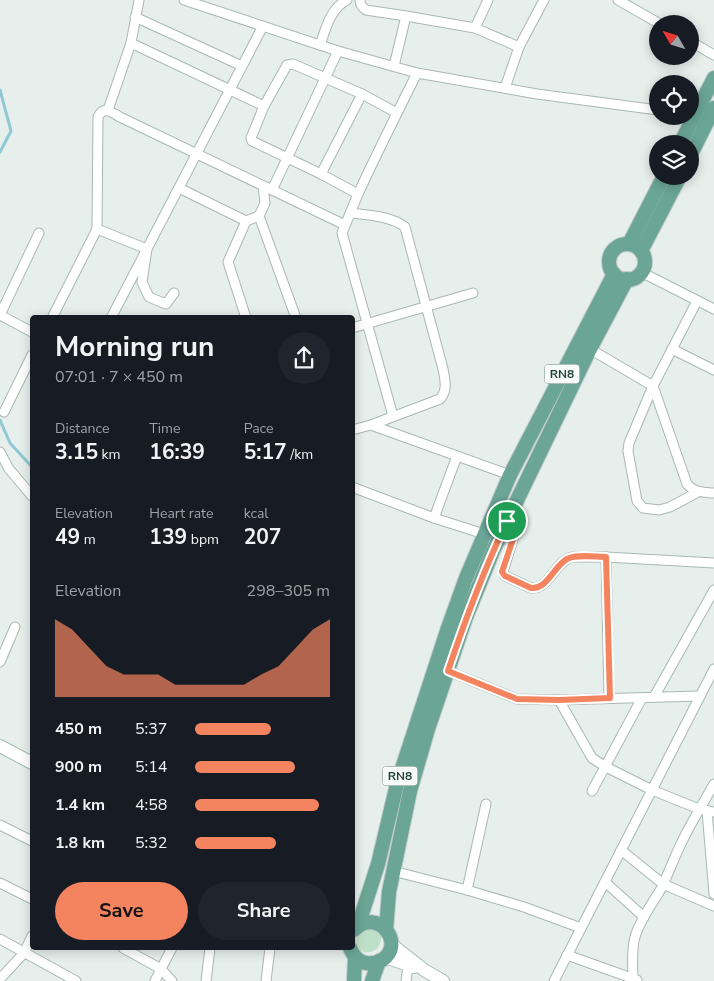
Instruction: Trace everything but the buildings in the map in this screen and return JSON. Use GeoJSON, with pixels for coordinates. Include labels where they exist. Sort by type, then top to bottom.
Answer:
{"type":"FeatureCollection","features":[{"type":"Feature","properties":{"kind":"main road"},"geometry":{"type":"LineString","coordinates":[[699,104],[714,78]]}},
{"type":"Feature","properties":{"kind":"main road"},"geometry":{"type":"LineString","coordinates":[[699,143],[710,127],[714,108]]}},
{"type":"Feature","properties":{"kind":"main road"},"geometry":{"type":"LineString","coordinates":[[629,244],[659,185]]}},
{"type":"Feature","properties":{"kind":"main road"},"geometry":{"type":"LineString","coordinates":[[642,252],[676,185]]}},
{"type":"Feature","properties":{"kind":"main road"},"geometry":{"type":"LineString","coordinates":[[629,244],[636,246],[642,252],[644,264],[641,272],[635,277],[620,278],[614,274],[609,260],[612,251],[620,245],[629,244]]}},
{"type":"Feature","properties":{"kind":"main road","name":"RN8"},"geometry":{"type":"LineString","coordinates":[[355,929],[378,864],[397,784],[448,628],[484,534],[510,475],[614,274]]}},
{"type":"Feature","properties":{"kind":"main road","name":"RN8"},"geometry":{"type":"LineString","coordinates":[[386,930],[389,892],[410,791],[428,728],[466,617],[507,521],[590,349],[627,279]]}},
{"type":"Feature","properties":{"kind":"main road","name":"RN8"},"geometry":{"type":"LineString","coordinates":[[355,929],[364,923],[376,923],[386,930],[391,939],[391,944]]}},
{"type":"Feature","properties":{"kind":"main road"},"geometry":{"type":"LineString","coordinates":[[372,981],[391,944]]}},
{"type":"Feature","properties":{"kind":"main road"},"geometry":{"type":"LineString","coordinates":[[353,952],[360,961],[366,963],[373,963],[382,959]]}},
{"type":"Feature","properties":{"kind":"main road"},"geometry":{"type":"LineString","coordinates":[[353,952],[354,981]]}},
{"type":"Feature","properties":{"kind":"street"},"geometry":{"type":"LineString","coordinates":[[108,110],[131,43],[138,0]]}},
{"type":"Feature","properties":{"kind":"street"},"geometry":{"type":"LineString","coordinates":[[184,0],[338,51],[417,73],[537,94],[649,109]]}},
{"type":"Feature","properties":{"kind":"street"},"geometry":{"type":"LineString","coordinates":[[320,45],[333,11],[346,0]]}},
{"type":"Feature","properties":{"kind":"street"},"geometry":{"type":"LineString","coordinates":[[360,0],[362,8],[366,10],[475,28],[520,47]]}},
{"type":"Feature","properties":{"kind":"street"},"geometry":{"type":"LineString","coordinates":[[475,28],[488,0]]}},
{"type":"Feature","properties":{"kind":"street"},"geometry":{"type":"LineString","coordinates":[[505,88],[520,47],[544,0]]}},
{"type":"Feature","properties":{"kind":"street"},"geometry":{"type":"LineString","coordinates":[[618,0],[649,18]]}},
{"type":"Feature","properties":{"kind":"street"},"geometry":{"type":"LineString","coordinates":[[394,66],[406,16]]}},
{"type":"Feature","properties":{"kind":"street"},"geometry":{"type":"LineString","coordinates":[[135,17],[242,66]]}},
{"type":"Feature","properties":{"kind":"street"},"geometry":{"type":"LineString","coordinates":[[113,315],[263,26]]}},
{"type":"Feature","properties":{"kind":"street"},"geometry":{"type":"LineString","coordinates":[[131,43],[264,106]]}},
{"type":"Feature","properties":{"kind":"street"},"geometry":{"type":"LineString","coordinates":[[699,46],[714,55]]}},
{"type":"Feature","properties":{"kind":"street"},"geometry":{"type":"LineString","coordinates":[[245,315],[228,262],[246,221],[259,216],[265,203],[268,188],[287,158],[338,51]]}},
{"type":"Feature","properties":{"kind":"street"},"geometry":{"type":"LineString","coordinates":[[358,194],[252,141],[252,132],[264,106],[287,66],[293,64],[362,94],[397,113]]}},
{"type":"Feature","properties":{"kind":"street"},"geometry":{"type":"LineString","coordinates":[[393,416],[342,233],[358,194],[417,73]]}},
{"type":"Feature","properties":{"kind":"street"},"geometry":{"type":"LineString","coordinates":[[321,174],[362,94]]}},
{"type":"Feature","properties":{"kind":"street"},"geometry":{"type":"LineString","coordinates":[[54,315],[97,228],[98,117],[100,112],[104,110],[108,110],[344,225]]}},
{"type":"Feature","properties":{"kind":"street"},"geometry":{"type":"LineString","coordinates":[[179,188],[246,221]]}},
{"type":"Feature","properties":{"kind":"street"},"geometry":{"type":"LineString","coordinates":[[351,213],[390,219],[404,227],[443,369],[445,390],[440,399],[355,429]]}},
{"type":"Feature","properties":{"kind":"street"},"geometry":{"type":"LineString","coordinates":[[259,216],[295,315]]}},
{"type":"Feature","properties":{"kind":"street"},"geometry":{"type":"LineString","coordinates":[[97,228],[147,249]]}},
{"type":"Feature","properties":{"kind":"street"},"geometry":{"type":"LineString","coordinates":[[30,331],[0,315],[39,233]]}},
{"type":"Feature","properties":{"kind":"street"},"geometry":{"type":"LineString","coordinates":[[147,249],[142,282],[149,297],[166,304],[174,293]]}},
{"type":"Feature","properties":{"kind":"street"},"geometry":{"type":"LineString","coordinates":[[641,272],[714,308]]}},
{"type":"Feature","properties":{"kind":"street"},"geometry":{"type":"LineString","coordinates":[[355,327],[473,293]]}},
{"type":"Feature","properties":{"kind":"street"},"geometry":{"type":"LineString","coordinates":[[697,301],[653,386],[629,443],[628,451],[637,501],[643,508],[659,510],[670,507],[698,492]]}},
{"type":"Feature","properties":{"kind":"street"},"geometry":{"type":"LineString","coordinates":[[590,349],[653,386],[687,484],[698,492],[714,493]]}},
{"type":"Feature","properties":{"kind":"street"},"geometry":{"type":"LineString","coordinates":[[672,349],[714,370]]}},
{"type":"Feature","properties":{"kind":"street"},"geometry":{"type":"LineString","coordinates":[[4,412],[30,359]]}},
{"type":"Feature","properties":{"kind":"street"},"geometry":{"type":"LineString","coordinates":[[371,425],[510,475]]}},
{"type":"Feature","properties":{"kind":"street"},"geometry":{"type":"LineString","coordinates":[[0,452],[9,469],[30,494]]}},
{"type":"Feature","properties":{"kind":"street"},"geometry":{"type":"LineString","coordinates":[[434,518],[457,456]]}},
{"type":"Feature","properties":{"kind":"street"},"geometry":{"type":"LineString","coordinates":[[355,488],[434,518],[484,534]]}},
{"type":"Feature","properties":{"kind":"street"},"geometry":{"type":"LineString","coordinates":[[507,521],[514,536],[502,572],[505,576],[531,588],[540,587],[568,558],[606,557],[714,563]]}},
{"type":"Feature","properties":{"kind":"street"},"geometry":{"type":"LineString","coordinates":[[606,557],[610,698]]}},
{"type":"Feature","properties":{"kind":"street"},"geometry":{"type":"LineString","coordinates":[[654,697],[714,590]]}},
{"type":"Feature","properties":{"kind":"street"},"geometry":{"type":"LineString","coordinates":[[0,662],[15,627]]}},
{"type":"Feature","properties":{"kind":"street"},"geometry":{"type":"LineString","coordinates":[[554,981],[714,669]]}},
{"type":"Feature","properties":{"kind":"street"},"geometry":{"type":"LineString","coordinates":[[448,671],[517,699],[559,700],[700,696]]}},
{"type":"Feature","properties":{"kind":"street"},"geometry":{"type":"LineString","coordinates":[[592,791],[642,698]]}},
{"type":"Feature","properties":{"kind":"street"},"geometry":{"type":"LineString","coordinates":[[559,700],[592,758],[652,790],[707,811]]}},
{"type":"Feature","properties":{"kind":"street"},"geometry":{"type":"LineString","coordinates":[[0,746],[30,762]]}},
{"type":"Feature","properties":{"kind":"street"},"geometry":{"type":"LineString","coordinates":[[714,784],[707,811],[714,894]]}},
{"type":"Feature","properties":{"kind":"street"},"geometry":{"type":"LineString","coordinates":[[468,890],[486,804]]}},
{"type":"Feature","properties":{"kind":"street"},"geometry":{"type":"LineString","coordinates":[[567,955],[636,980],[632,952],[635,935],[663,884],[679,847],[707,811]]}},
{"type":"Feature","properties":{"kind":"street"},"geometry":{"type":"LineString","coordinates":[[0,825],[30,840]]}},
{"type":"Feature","properties":{"kind":"street"},"geometry":{"type":"LineString","coordinates":[[621,850],[663,884],[714,906]]}},
{"type":"Feature","properties":{"kind":"street"},"geometry":{"type":"LineString","coordinates":[[393,871],[468,890],[524,907],[581,928]]}},
{"type":"Feature","properties":{"kind":"street"},"geometry":{"type":"LineString","coordinates":[[605,882],[644,917]]}},
{"type":"Feature","properties":{"kind":"street"},"geometry":{"type":"LineString","coordinates":[[0,883],[30,898]]}},
{"type":"Feature","properties":{"kind":"street"},"geometry":{"type":"LineString","coordinates":[[0,938],[76,981]]}},
{"type":"Feature","properties":{"kind":"street"},"geometry":{"type":"LineString","coordinates":[[0,979],[24,953],[30,940]]}},
{"type":"Feature","properties":{"kind":"street"},"geometry":{"type":"LineString","coordinates":[[391,944],[424,970],[443,981]]}},
{"type":"Feature","properties":{"kind":"street"},"geometry":{"type":"LineString","coordinates":[[127,950],[161,969],[172,981]]}},
{"type":"Feature","properties":{"kind":"street"},"geometry":{"type":"LineString","coordinates":[[155,981],[171,950]]}},
{"type":"Feature","properties":{"kind":"street"},"geometry":{"type":"LineString","coordinates":[[206,981],[210,950]]}},
{"type":"Feature","properties":{"kind":"street"},"geometry":{"type":"LineString","coordinates":[[266,981],[270,950]]}},
{"type":"Feature","properties":{"kind":"street"},"geometry":{"type":"LineString","coordinates":[[382,959],[424,970]]}},
{"type":"Feature","properties":{"kind":"street"},"geometry":{"type":"LineString","coordinates":[[406,981],[408,965]]}},
{"type":"Feature","properties":{"kind":"green space"},"geometry":{"type":"Polygon","coordinates":[[[370,925],[381,935],[378,948],[373,951],[363,952],[358,949],[355,943],[355,935],[370,925]]]}},
{"type":"Feature","properties":{"kind":"waterway"},"geometry":{"type":"LineString","coordinates":[[0,90],[11,131],[0,152]]}},
{"type":"Feature","properties":{"kind":"waterway"},"geometry":{"type":"LineString","coordinates":[[0,420],[10,443],[30,465]]}},
{"type":"Feature","properties":{"kind":"route"},"geometry":{"type":"LineString","coordinates":[[507,521],[514,536],[502,572],[505,576],[531,588],[540,587],[568,558],[606,557],[610,698],[517,699],[448,671],[466,617],[507,521]]}}]}
